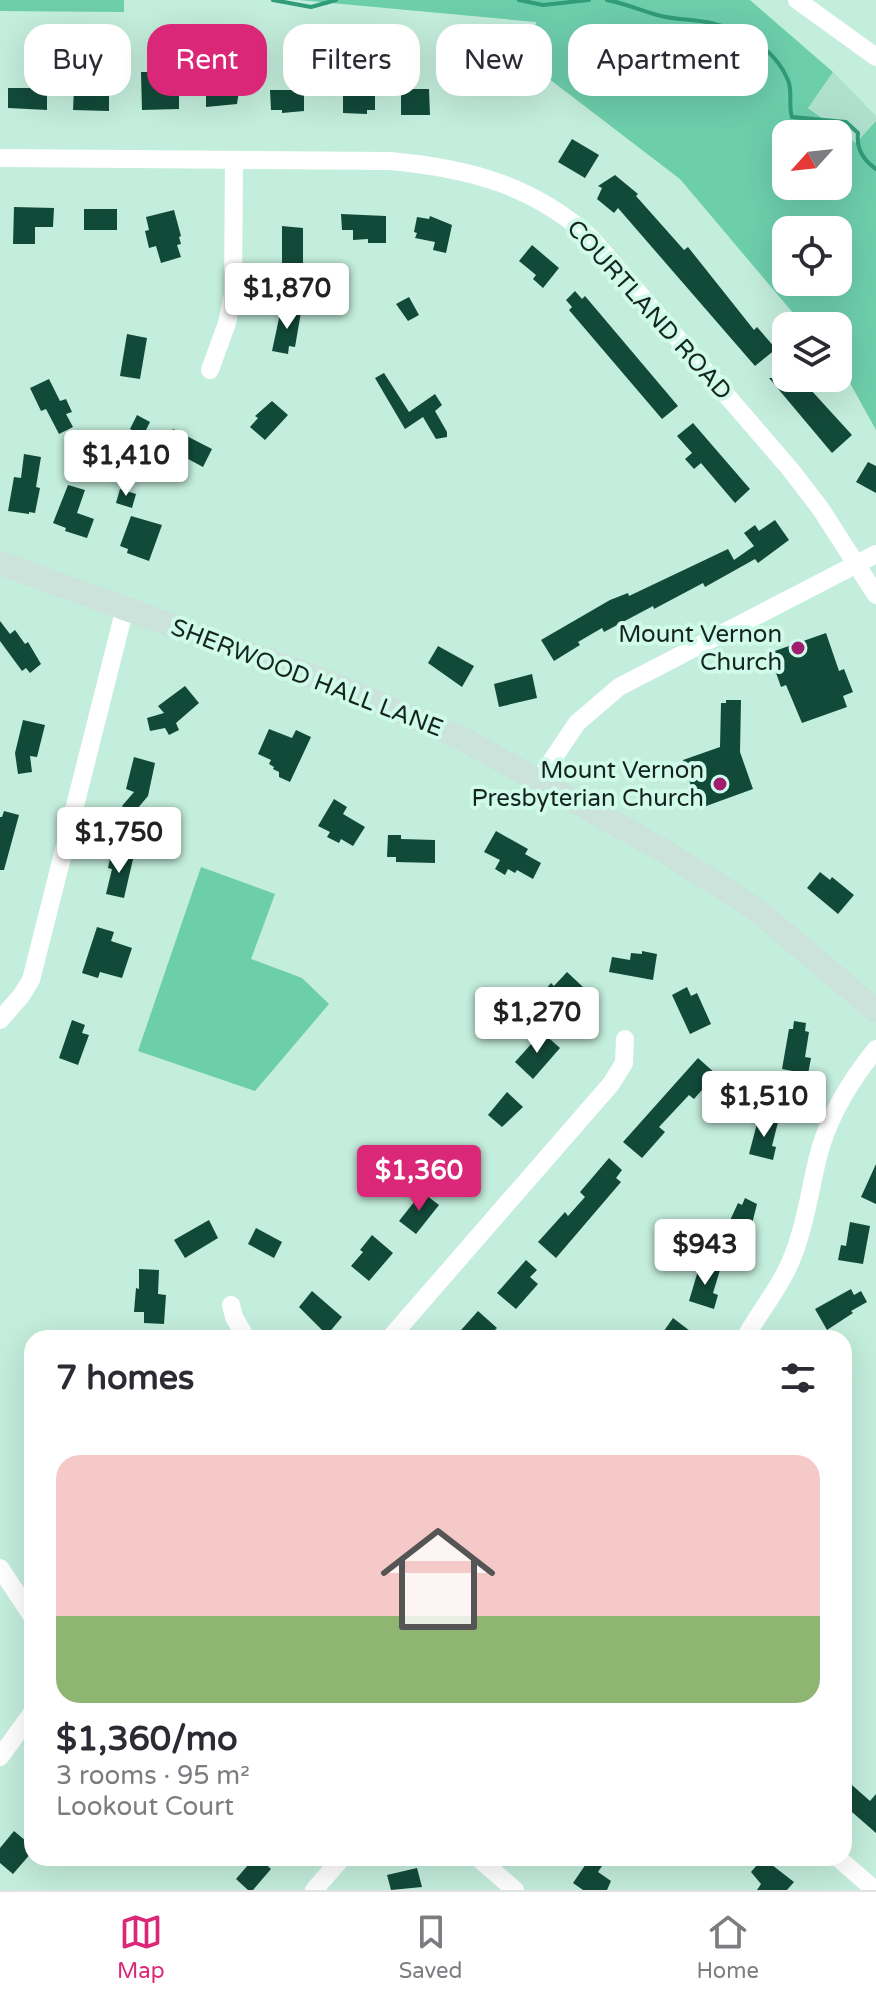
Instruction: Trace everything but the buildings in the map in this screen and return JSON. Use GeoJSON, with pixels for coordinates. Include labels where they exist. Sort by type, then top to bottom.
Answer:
{"type":"FeatureCollection","features":[{"type":"Feature","properties":{"kind":"main road","name":"SHERWOOD HALL LANE"},"geometry":{"type":"LineString","coordinates":[[0,563],[405,712],[463,739],[664,851],[737,897],[763,915],[876,1011]]}},
{"type":"Feature","properties":{"kind":"street"},"geometry":{"type":"LineString","coordinates":[[797,0],[876,57]]}},
{"type":"Feature","properties":{"kind":"street","name":"COURTLAND ROAD"},"geometry":{"type":"LineString","coordinates":[[0,158],[390,161],[439,165],[496,180],[559,212],[592,239],[790,469],[820,508],[876,595]]}},
{"type":"Feature","properties":{"kind":"street"},"geometry":{"type":"LineString","coordinates":[[210,370],[227,323],[233,294],[234,161]]}},
{"type":"Feature","properties":{"kind":"street"},"geometry":{"type":"LineString","coordinates":[[538,781],[577,723],[619,687],[876,554]]}},
{"type":"Feature","properties":{"kind":"street"},"geometry":{"type":"LineString","coordinates":[[0,1020],[31,980],[125,608]]}},
{"type":"Feature","properties":{"kind":"street"},"geometry":{"type":"LineString","coordinates":[[397,1330],[611,1084],[624,1063],[625,1039]]}},
{"type":"Feature","properties":{"kind":"street"},"geometry":{"type":"LineString","coordinates":[[750,1330],[779,1286],[794,1255],[818,1155],[832,1117],[876,1049]]}},
{"type":"Feature","properties":{"kind":"street"},"geometry":{"type":"LineString","coordinates":[[231,1305],[241,1330]]}},
{"type":"Feature","properties":{"kind":"street"},"geometry":{"type":"LineString","coordinates":[[0,1568],[24,1604]]}},
{"type":"Feature","properties":{"kind":"street"},"geometry":{"type":"LineString","coordinates":[[0,1757],[24,1724]]}},
{"type":"Feature","properties":{"kind":"street"},"geometry":{"type":"LineString","coordinates":[[314,1890],[335,1866]]}},
{"type":"Feature","properties":{"kind":"street"},"geometry":{"type":"LineString","coordinates":[[487,1866],[515,1890]]}},
{"type":"Feature","properties":{"kind":"street"},"geometry":{"type":"LineString","coordinates":[[847,1866],[875,1890]]}},
{"type":"Feature","properties":{"kind":"shaded area"},"geometry":{"type":"Polygon","coordinates":[[[833,72],[876,116],[876,121],[856,143],[852,140],[852,120],[825,120],[808,107],[833,72]]]}},
{"type":"Feature","properties":{"kind":"green space"},"geometry":{"type":"Polygon","coordinates":[[[0,0],[124,0],[124,12],[0,11],[0,0]]]}},
{"type":"Feature","properties":{"kind":"green space"},"geometry":{"type":"Polygon","coordinates":[[[299,0],[750,0],[833,72],[808,108],[824,120],[772,120],[772,200],[852,200],[852,140],[856,143],[876,121],[876,430],[852,387],[852,312],[792,312],[779,296],[852,296],[852,216],[772,216],[772,288],[680,179],[571,96],[768,96],[768,24],[568,24],[568,93],[552,81],[552,24],[299,0]]]}},
{"type":"Feature","properties":{"kind":"green space"},"geometry":{"type":"Polygon","coordinates":[[[201,867],[275,894],[251,959],[302,978],[329,1004],[255,1091],[138,1051],[201,867]]]}},
{"type":"Feature","properties":{"kind":"waterway"},"geometry":{"type":"LineString","coordinates":[[273,0],[311,7],[336,0]]}},
{"type":"Feature","properties":{"kind":"waterway"},"geometry":{"type":"LineString","coordinates":[[519,0],[543,5],[589,0]]}},
{"type":"Feature","properties":{"kind":"waterway"},"geometry":{"type":"LineString","coordinates":[[607,0],[661,16],[723,26],[757,42],[775,59],[788,80],[792,117],[846,122],[858,133],[861,154],[876,169]]}},
{"type":"Feature","properties":{"kind":"place","name":"Mount Vernon Church"},"geometry":{"type":"Point","coordinates":[798,648]}},
{"type":"Feature","properties":{"kind":"place","name":"Mount Vernon Presbyterian Church"},"geometry":{"type":"Point","coordinates":[720,784]}}]}
